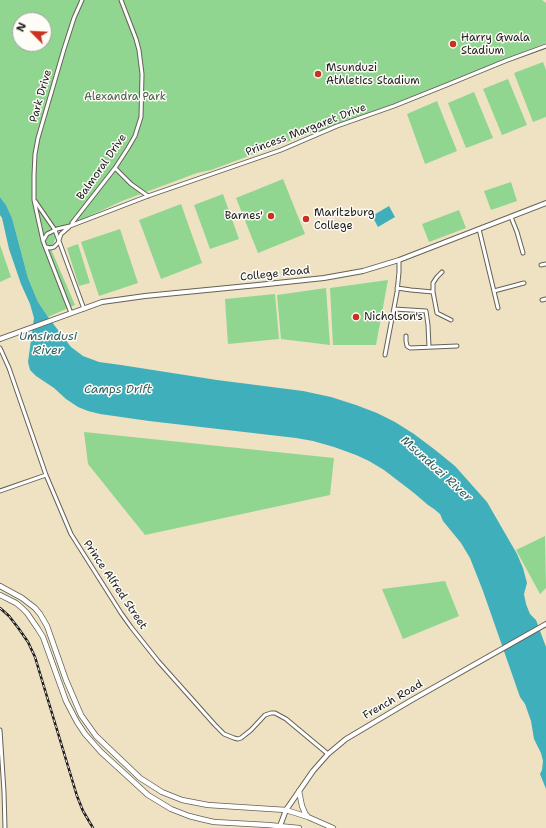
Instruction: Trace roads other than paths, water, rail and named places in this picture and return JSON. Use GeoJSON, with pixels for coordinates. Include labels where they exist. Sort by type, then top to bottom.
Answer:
{"type":"FeatureCollection","features":[{"type":"Feature","properties":{"kind":"main road"},"geometry":{"type":"LineString","coordinates":[[1,586],[29,603],[40,614],[47,626],[66,680],[81,715],[96,736],[140,778],[172,797],[195,803],[286,810],[308,816],[333,828]]}},
{"type":"Feature","properties":{"kind":"main road"},"geometry":{"type":"LineString","coordinates":[[0,595],[16,603],[22,608],[43,637],[66,701],[85,734],[101,752],[148,795],[171,809],[189,816],[214,822],[299,828]]}},
{"type":"Feature","properties":{"kind":"main road"},"geometry":{"type":"LineString","coordinates":[[299,791],[302,806],[308,816]]}},
{"type":"Feature","properties":{"kind":"street","name":"Park Drive"},"geometry":{"type":"LineString","coordinates":[[71,313],[43,241],[34,200],[34,175],[36,147],[64,49],[74,18],[82,0]]}},
{"type":"Feature","properties":{"kind":"street","name":"Balmoral Drive"},"geometry":{"type":"LineString","coordinates":[[71,225],[115,168],[135,136],[141,117],[142,70],[139,50],[121,0]]}},
{"type":"Feature","properties":{"kind":"street","name":"Princess Margaret Drive"},"geometry":{"type":"LineString","coordinates":[[55,230],[281,150],[338,126],[435,90],[546,46]]}},
{"type":"Feature","properties":{"kind":"street"},"geometry":{"type":"LineString","coordinates":[[115,168],[131,184],[148,196]]}},
{"type":"Feature","properties":{"kind":"street"},"geometry":{"type":"LineString","coordinates":[[34,200],[55,230],[84,309]]}},
{"type":"Feature","properties":{"kind":"street","name":"College Road"},"geometry":{"type":"LineString","coordinates":[[0,339],[102,302],[145,296],[336,276],[363,271],[399,260],[546,203]]}},
{"type":"Feature","properties":{"kind":"street"},"geometry":{"type":"LineString","coordinates":[[511,217],[523,253]]}},
{"type":"Feature","properties":{"kind":"street","name":"Princess Margaret Drive"},"geometry":{"type":"LineString","coordinates":[[59,239],[61,234],[71,225]]}},
{"type":"Feature","properties":{"kind":"street"},"geometry":{"type":"LineString","coordinates":[[479,229],[498,308]]}},
{"type":"Feature","properties":{"kind":"street"},"geometry":{"type":"LineString","coordinates":[[43,241],[47,234],[55,230]]}},
{"type":"Feature","properties":{"kind":"street"},"geometry":{"type":"LineString","coordinates":[[45,247],[54,247],[58,243],[59,239]]}},
{"type":"Feature","properties":{"kind":"street"},"geometry":{"type":"LineString","coordinates":[[385,355],[394,309],[399,272],[399,260]]}},
{"type":"Feature","properties":{"kind":"street"},"geometry":{"type":"LineString","coordinates":[[541,265],[546,264]]}},
{"type":"Feature","properties":{"kind":"street"},"geometry":{"type":"LineString","coordinates":[[442,272],[434,280],[433,292],[437,313],[451,320]]}},
{"type":"Feature","properties":{"kind":"street"},"geometry":{"type":"LineString","coordinates":[[494,291],[524,283]]}},
{"type":"Feature","properties":{"kind":"street"},"geometry":{"type":"LineString","coordinates":[[397,288],[433,292]]}},
{"type":"Feature","properties":{"kind":"street"},"geometry":{"type":"LineString","coordinates":[[542,300],[546,298]]}},
{"type":"Feature","properties":{"kind":"street"},"geometry":{"type":"LineString","coordinates":[[394,309],[426,311],[429,348]]}},
{"type":"Feature","properties":{"kind":"street"},"geometry":{"type":"LineString","coordinates":[[406,336],[406,344],[410,348],[457,346]]}},
{"type":"Feature","properties":{"kind":"street","name":"Prince Alfred Street"},"geometry":{"type":"LineString","coordinates":[[0,348],[9,368],[46,475],[75,540],[121,614],[154,656],[222,732],[230,738],[241,738],[265,715],[275,713],[286,719],[328,754]]}},
{"type":"Feature","properties":{"kind":"street"},"geometry":{"type":"LineString","coordinates":[[0,491],[46,475]]}},
{"type":"Feature","properties":{"kind":"street","name":"French Road"},"geometry":{"type":"LineString","coordinates":[[280,826],[286,810],[313,771],[328,754],[346,739],[546,624]]}},
{"type":"Feature","properties":{"kind":"street"},"geometry":{"type":"LineString","coordinates":[[0,730],[5,828]]}},
{"type":"Feature","properties":{"kind":"water","name":"Camps Drift"},"geometry":{"type":"Polygon","coordinates":[[[0,197],[6,205],[12,218],[28,278],[38,302],[71,347],[83,356],[99,362],[217,380],[303,391],[331,397],[377,413],[395,422],[414,434],[455,466],[487,502],[517,554],[527,583],[524,594],[526,604],[530,614],[536,620],[546,647],[546,789],[540,774],[543,761],[534,739],[531,721],[525,704],[520,697],[483,591],[470,558],[461,543],[443,521],[440,514],[384,470],[356,455],[334,447],[296,438],[100,414],[78,407],[66,399],[30,370],[28,362],[34,318],[9,249],[0,215],[0,197]]]}},
{"type":"Feature","properties":{"kind":"water"},"geometry":{"type":"Polygon","coordinates":[[[389,206],[395,217],[378,227],[372,216],[389,206]]]}},
{"type":"Feature","properties":{"kind":"railway"},"geometry":{"type":"LineString","coordinates":[[0,608],[9,616],[19,629],[28,642],[35,657],[77,796],[83,811],[93,828]]}},
{"type":"Feature","properties":{"kind":"place","name":"Harry Gwala Stadium"},"geometry":{"type":"Point","coordinates":[453,44]}},
{"type":"Feature","properties":{"kind":"place","name":"Msunduzi Athletics Stadium"},"geometry":{"type":"Point","coordinates":[318,74]}},
{"type":"Feature","properties":{"kind":"place","name":"Barnes'"},"geometry":{"type":"Point","coordinates":[271,216]}},
{"type":"Feature","properties":{"kind":"place","name":"Maritzburg College"},"geometry":{"type":"Point","coordinates":[306,219]}},
{"type":"Feature","properties":{"kind":"place","name":"Nicholson's"},"geometry":{"type":"Point","coordinates":[356,317]}},
{"type":"Feature","properties":{"kind":"park label","name":"Alexandra Park"},"geometry":{"type":"Point","coordinates":[125,97]}},
{"type":"Feature","properties":{"kind":"water label","name":"Umsindusi River"},"geometry":{"type":"Point","coordinates":[48,344]}},
{"type":"Feature","properties":{"kind":"water label","name":"Msunduzi River"},"geometry":{"type":"Point","coordinates":[436,469]}}]}
